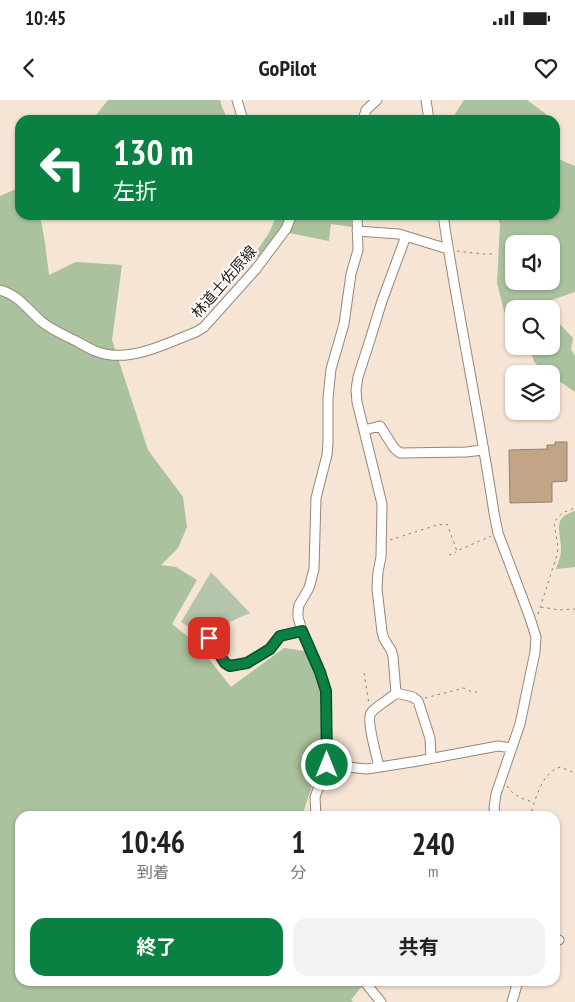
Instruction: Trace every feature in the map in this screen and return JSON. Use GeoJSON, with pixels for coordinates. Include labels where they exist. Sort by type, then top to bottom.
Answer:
{"type":"FeatureCollection","features":[{"type":"Feature","properties":{"kind":"street"},"geometry":{"type":"LineString","coordinates":[[237,100],[242,115]]}},
{"type":"Feature","properties":{"kind":"street"},"geometry":{"type":"LineString","coordinates":[[364,115],[367,100]]}},
{"type":"Feature","properties":{"kind":"street"},"geometry":{"type":"LineString","coordinates":[[366,110],[377,100]]}},
{"type":"Feature","properties":{"kind":"street"},"geometry":{"type":"LineString","coordinates":[[426,100],[428,115]]}},
{"type":"Feature","properties":{"kind":"street","name":"林道土佐原線"},"geometry":{"type":"LineString","coordinates":[[0,290],[16,296],[48,326],[94,350],[111,355],[137,354],[196,332],[204,327],[256,268],[282,235],[289,220]]}},
{"type":"Feature","properties":{"kind":"street"},"geometry":{"type":"LineString","coordinates":[[316,811],[315,797],[327,765],[326,691],[302,631],[298,611],[299,605],[310,588],[314,568],[316,498],[327,455],[328,398],[331,369],[344,324],[350,274],[358,250],[356,220]]}},
{"type":"Feature","properties":{"kind":"street"},"geometry":{"type":"LineString","coordinates":[[444,220],[498,533],[536,638],[535,652],[520,724],[496,794],[495,811]]}},
{"type":"Feature","properties":{"kind":"street"},"geometry":{"type":"LineString","coordinates":[[357,231],[399,234],[448,249]]}},
{"type":"Feature","properties":{"kind":"street"},"geometry":{"type":"LineString","coordinates":[[396,694],[393,656],[382,632],[377,589],[382,542],[382,504],[357,402],[356,390],[358,377],[370,344],[382,301],[406,236]]}},
{"type":"Feature","properties":{"kind":"street"},"geometry":{"type":"LineString","coordinates":[[364,430],[380,426],[394,448],[400,453],[483,450]]}},
{"type":"Feature","properties":{"kind":"street"},"geometry":{"type":"LineString","coordinates":[[209,638],[225,663],[230,666],[247,663],[270,649],[280,636],[302,631]]}},
{"type":"Feature","properties":{"kind":"street"},"geometry":{"type":"LineString","coordinates":[[379,767],[369,718],[371,713],[396,694],[413,697],[418,701],[430,738],[430,758]]}},
{"type":"Feature","properties":{"kind":"street"},"geometry":{"type":"LineString","coordinates":[[327,765],[367,769],[498,746],[512,748]]}},
{"type":"Feature","properties":{"kind":"street"},"geometry":{"type":"LineString","coordinates":[[368,986],[381,1002]]}},
{"type":"Feature","properties":{"kind":"street"},"geometry":{"type":"LineString","coordinates":[[512,1002],[517,986]]}},
{"type":"Feature","properties":{"kind":"path"},"geometry":{"type":"LineString","coordinates":[[448,249],[469,253],[496,254]]}},
{"type":"Feature","properties":{"kind":"path"},"geometry":{"type":"LineString","coordinates":[[537,616],[557,555],[558,547],[554,522],[562,513],[575,508]]}},
{"type":"Feature","properties":{"kind":"path"},"geometry":{"type":"LineString","coordinates":[[382,542],[437,525],[447,524],[456,551]]}},
{"type":"Feature","properties":{"kind":"path"},"geometry":{"type":"LineString","coordinates":[[449,555],[498,533]]}},
{"type":"Feature","properties":{"kind":"path"},"geometry":{"type":"LineString","coordinates":[[540,607],[559,610],[575,609]]}},
{"type":"Feature","properties":{"kind":"path"},"geometry":{"type":"LineString","coordinates":[[364,673],[371,713]]}},
{"type":"Feature","properties":{"kind":"path"},"geometry":{"type":"LineString","coordinates":[[418,701],[464,688],[472,692],[478,692]]}},
{"type":"Feature","properties":{"kind":"path"},"geometry":{"type":"LineString","coordinates":[[532,811],[536,795],[549,774],[557,767],[575,773]]}},
{"type":"Feature","properties":{"kind":"path"},"geometry":{"type":"LineString","coordinates":[[501,777],[511,792],[519,798],[534,803]]}},
{"type":"Feature","properties":{"kind":"green space"},"geometry":{"type":"Polygon","coordinates":[[[108,100],[220,100],[226,115],[96,115],[108,100]]]}},
{"type":"Feature","properties":{"kind":"green space"},"geometry":{"type":"Polygon","coordinates":[[[464,100],[527,100],[546,115],[455,115],[464,100]]]}},
{"type":"Feature","properties":{"kind":"green space"},"geometry":{"type":"Polygon","coordinates":[[[560,160],[575,166],[575,292],[552,300],[505,300],[505,315],[497,283],[499,220],[560,220],[560,160]]]}},
{"type":"Feature","properties":{"kind":"green space"},"geometry":{"type":"Polygon","coordinates":[[[15,189],[15,220],[41,220],[49,275],[76,262],[122,265],[112,340],[148,450],[183,497],[187,527],[178,548],[161,565],[176,567],[197,580],[172,624],[197,644],[231,687],[284,648],[306,651],[320,683],[322,755],[304,811],[15,811],[15,986],[362,986],[351,1000],[353,1002],[0,1002],[0,196],[15,189]]]}},
{"type":"Feature","properties":{"kind":"green space"},"geometry":{"type":"Polygon","coordinates":[[[275,220],[351,220],[352,227],[331,224],[329,241],[289,233],[285,225],[260,256],[252,258],[269,233],[275,220]]]}},
{"type":"Feature","properties":{"kind":"green space"},"geometry":{"type":"Polygon","coordinates":[[[560,324],[573,338],[571,349],[575,356],[575,392],[560,382],[560,365],[538,365],[534,362],[532,355],[560,355],[560,324]]]}},
{"type":"Feature","properties":{"kind":"green space"},"geometry":{"type":"Polygon","coordinates":[[[575,511],[575,567],[556,569],[561,552],[560,521],[563,517],[575,511]]]}},
{"type":"Feature","properties":{"kind":"green space"},"geometry":{"type":"Polygon","coordinates":[[[211,572],[250,613],[216,628],[208,640],[181,622],[211,572]]]}},
{"type":"Feature","properties":{"kind":"building"},"geometry":{"type":"Polygon","coordinates":[[[555,442],[567,442],[567,481],[552,482],[552,502],[510,503],[509,450],[547,449],[547,445],[555,445],[555,442]]]}},
{"type":"Feature","properties":{"kind":"route"},"geometry":{"type":"LineString","coordinates":[[209,638],[225,663],[230,666],[247,663],[270,649],[280,636],[284,634],[302,631],[326,691],[327,765]]}}]}
